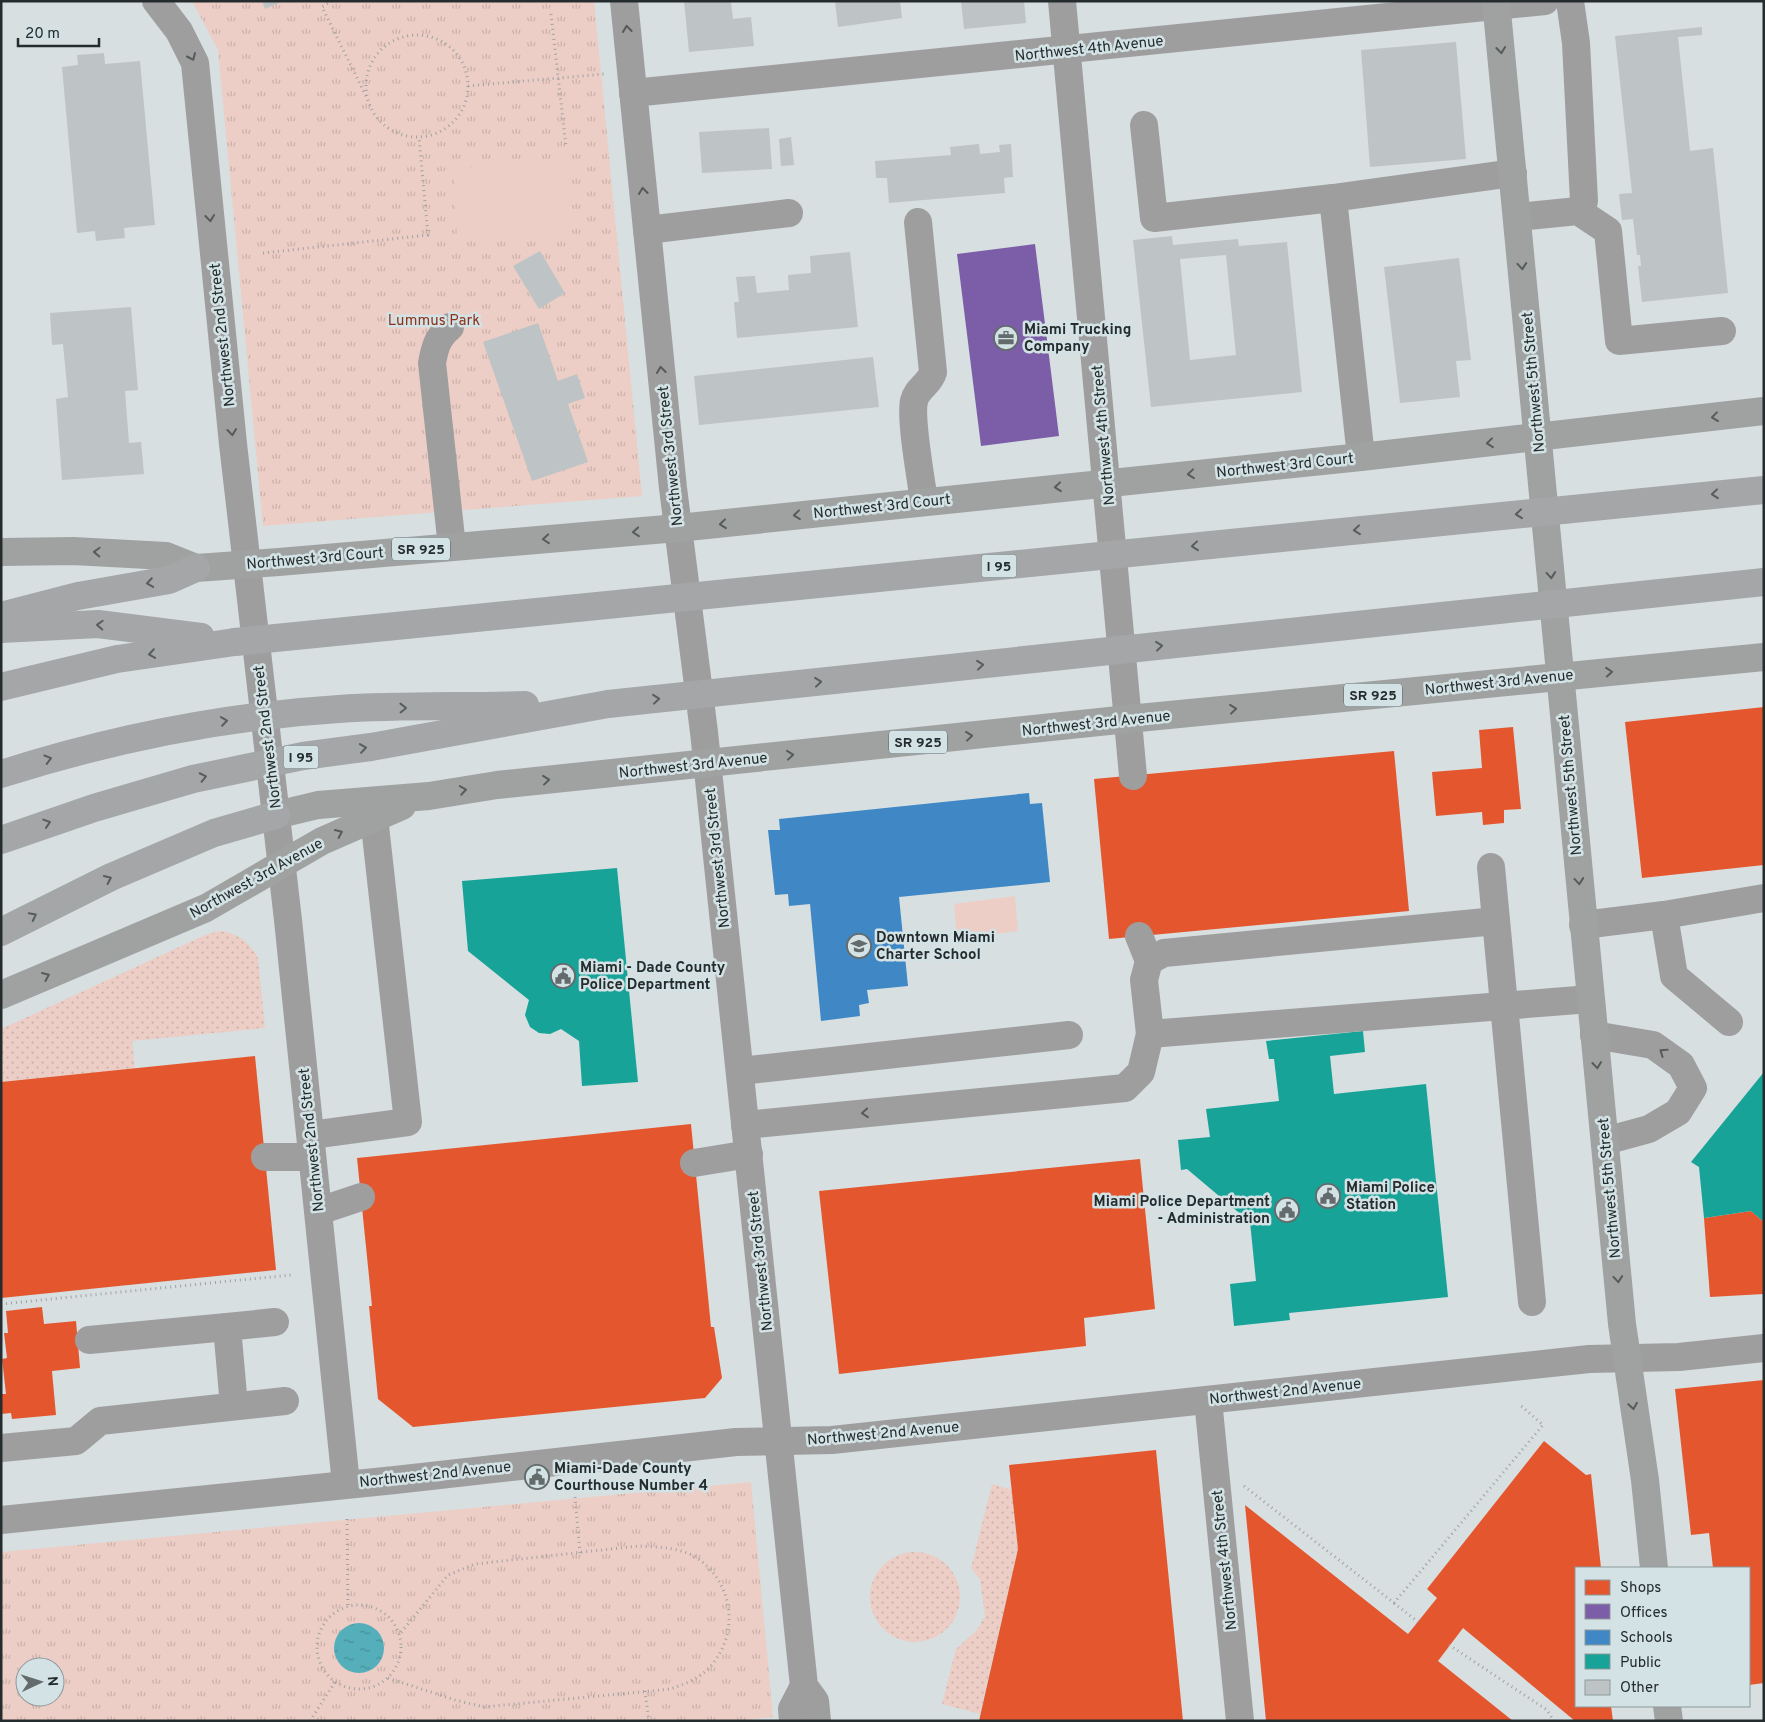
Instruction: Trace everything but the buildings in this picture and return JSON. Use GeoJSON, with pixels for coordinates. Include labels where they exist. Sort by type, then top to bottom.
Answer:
{"type":"FeatureCollection","features":[{"type":"Feature","properties":{"kind":"highway","name":"I 95"},"geometry":{"type":"LineString","coordinates":[[1,687],[117,659],[235,642],[1764,490]]}},
{"type":"Feature","properties":{"kind":"highway"},"geometry":{"type":"LineString","coordinates":[[1,616],[92,593],[169,580],[196,568]]}},
{"type":"Feature","properties":{"kind":"highway","name":"I 95"},"geometry":{"type":"LineString","coordinates":[[1,840],[94,808],[193,779],[303,756],[371,746],[608,704],[1764,582]]}},
{"type":"Feature","properties":{"kind":"highway"},"geometry":{"type":"LineString","coordinates":[[1,628],[98,624],[235,642]]}},
{"type":"Feature","properties":{"kind":"highway"},"geometry":{"type":"LineString","coordinates":[[1,774],[48,759],[146,735],[240,719],[340,709],[608,704]]}},
{"type":"Feature","properties":{"kind":"highway"},"geometry":{"type":"LineString","coordinates":[[1,932],[111,877],[197,840],[276,815]]}},
{"type":"Feature","properties":{"kind":"main road","name":"Northwest 5th Street"},"geometry":{"type":"LineString","coordinates":[[1497,4],[1604,1141],[1626,1358],[1645,1480],[1654,1567]]}},
{"type":"Feature","properties":{"kind":"main road","name":"Northwest 3rd Court"},"geometry":{"type":"LineString","coordinates":[[1,552],[74,551],[166,556],[196,568],[247,564],[678,528],[1538,438],[1764,410]]}},
{"type":"Feature","properties":{"kind":"main road","name":"Northwest 3rd Avenue"},"geometry":{"type":"LineString","coordinates":[[276,815],[318,805],[429,796],[497,785],[1128,719],[1764,658]]}},
{"type":"Feature","properties":{"kind":"main road","name":"Northwest 3rd Avenue"},"geometry":{"type":"LineString","coordinates":[[1,995],[206,908],[282,866],[322,841],[374,817],[429,796]]}},
{"type":"Feature","properties":{"kind":"main road"},"geometry":{"type":"LineString","coordinates":[[1667,1707],[1668,1721]]}},
{"type":"Feature","properties":{"kind":"street","name":"Northwest 2nd Street"},"geometry":{"type":"LineString","coordinates":[[156,1],[179,31],[195,62],[247,564],[312,1146],[346,1484]]}},
{"type":"Feature","properties":{"kind":"street","name":"Northwest 3rd Street"},"geometry":{"type":"LineString","coordinates":[[624,1],[678,528],[707,763],[804,1686],[815,1701],[817,1721]]}},
{"type":"Feature","properties":{"kind":"street","name":"Northwest 4th Street"},"geometry":{"type":"LineString","coordinates":[[1062,1],[1068,50],[1133,776]]}},
{"type":"Feature","properties":{"kind":"street","name":"Northwest 4th Avenue"},"geometry":{"type":"LineString","coordinates":[[633,93],[1068,50],[1497,4],[1545,1]]}},
{"type":"Feature","properties":{"kind":"street"},"geometry":{"type":"LineString","coordinates":[[1570,1],[1576,43],[1584,201],[1578,212]]}},
{"type":"Feature","properties":{"kind":"street"},"geometry":{"type":"LineString","coordinates":[[1144,125],[1154,218],[1333,198],[1513,173]]}},
{"type":"Feature","properties":{"kind":"street"},"geometry":{"type":"LineString","coordinates":[[1333,198],[1362,457]]}},
{"type":"Feature","properties":{"kind":"street"},"geometry":{"type":"LineString","coordinates":[[1518,217],[1578,212],[1608,231],[1619,342],[1722,331]]}},
{"type":"Feature","properties":{"kind":"street"},"geometry":{"type":"LineString","coordinates":[[647,230],[789,213]]}},
{"type":"Feature","properties":{"kind":"street"},"geometry":{"type":"LineString","coordinates":[[918,222],[933,372],[931,379],[918,390],[913,408],[924,501]]}},
{"type":"Feature","properties":{"kind":"street"},"geometry":{"type":"LineString","coordinates":[[450,328],[440,336],[435,346],[432,363],[452,546]]}},
{"type":"Feature","properties":{"kind":"street"},"geometry":{"type":"LineString","coordinates":[[265,1157],[408,1122],[374,817]]}},
{"type":"Feature","properties":{"kind":"street"},"geometry":{"type":"LineString","coordinates":[[1491,867],[1532,1302]]}},
{"type":"Feature","properties":{"kind":"street"},"geometry":{"type":"LineString","coordinates":[[1583,924],[1664,915],[1764,898]]}},
{"type":"Feature","properties":{"kind":"street"},"geometry":{"type":"LineString","coordinates":[[1664,915],[1674,976],[1728,1022]]}},
{"type":"Feature","properties":{"kind":"street"},"geometry":{"type":"LineString","coordinates":[[1149,961],[1164,953],[1496,921]]}},
{"type":"Feature","properties":{"kind":"street"},"geometry":{"type":"LineString","coordinates":[[745,1125],[1125,1088],[1141,1072],[1150,1034],[1144,980],[1149,961],[1139,936]]}},
{"type":"Feature","properties":{"kind":"street"},"geometry":{"type":"LineString","coordinates":[[1150,1034],[1590,999]]}},
{"type":"Feature","properties":{"kind":"street"},"geometry":{"type":"LineString","coordinates":[[1594,1035],[1653,1045],[1681,1065],[1693,1088],[1678,1112],[1649,1129],[1604,1141]]}},
{"type":"Feature","properties":{"kind":"street"},"geometry":{"type":"LineString","coordinates":[[740,1071],[1069,1036]]}},
{"type":"Feature","properties":{"kind":"street"},"geometry":{"type":"LineString","coordinates":[[694,1163],[749,1154]]}},
{"type":"Feature","properties":{"kind":"street"},"geometry":{"type":"LineString","coordinates":[[318,1211],[361,1197]]}},
{"type":"Feature","properties":{"kind":"street"},"geometry":{"type":"LineString","coordinates":[[89,1340],[275,1322]]}},
{"type":"Feature","properties":{"kind":"street"},"geometry":{"type":"LineString","coordinates":[[227,1327],[234,1406]]}},
{"type":"Feature","properties":{"kind":"street","name":"Northwest 2nd Avenue"},"geometry":{"type":"LineString","coordinates":[[1,1520],[736,1442],[832,1440],[1589,1359],[1679,1357],[1764,1348]]}},
{"type":"Feature","properties":{"kind":"street","name":"Northwest 4th Street"},"geometry":{"type":"LineString","coordinates":[[1208,1400],[1240,1721]]}},
{"type":"Feature","properties":{"kind":"street"},"geometry":{"type":"LineString","coordinates":[[1,1448],[76,1441],[100,1421],[284,1401]]}},
{"type":"Feature","properties":{"kind":"street"},"geometry":{"type":"LineString","coordinates":[[793,1721],[792,1709],[804,1686]]}},
{"type":"Feature","properties":{"kind":"path"},"geometry":{"type":"LineString","coordinates":[[332,1],[322,7],[374,114],[386,127],[401,136],[419,138],[436,134],[451,125],[462,111],[468,94],[468,77],[462,62],[452,49],[439,39],[423,35],[406,36],[391,42],[374,59],[366,82],[367,99]]}},
{"type":"Feature","properties":{"kind":"path"},"geometry":{"type":"LineString","coordinates":[[551,14],[566,147]]}},
{"type":"Feature","properties":{"kind":"path"},"geometry":{"type":"LineString","coordinates":[[468,86],[606,74]]}},
{"type":"Feature","properties":{"kind":"path"},"geometry":{"type":"LineString","coordinates":[[263,253],[428,235],[419,138]]}},
{"type":"Feature","properties":{"kind":"path"},"geometry":{"type":"LineString","coordinates":[[1,1304],[292,1275]]}},
{"type":"Feature","properties":{"kind":"path"},"geometry":{"type":"LineString","coordinates":[[1394,1603],[1544,1425],[1519,1404]]}},
{"type":"Feature","properties":{"kind":"path"},"geometry":{"type":"LineString","coordinates":[[1237,1481],[1418,1622]]}},
{"type":"Feature","properties":{"kind":"path"},"geometry":{"type":"LineString","coordinates":[[575,1497],[580,1553]]}},
{"type":"Feature","properties":{"kind":"path"},"geometry":{"type":"LineString","coordinates":[[347,1519],[348,1606]]}},
{"type":"Feature","properties":{"kind":"path"},"geometry":{"type":"LineString","coordinates":[[388,1678],[455,1700],[484,1707],[671,1689],[691,1682],[708,1669],[728,1634],[729,1610],[725,1592],[709,1568],[696,1557],[661,1547],[638,1546],[475,1564],[448,1575],[399,1635]]}},
{"type":"Feature","properties":{"kind":"path"},"geometry":{"type":"LineString","coordinates":[[362,1605],[382,1612],[393,1622],[399,1635],[401,1648],[398,1662],[388,1678],[376,1686],[363,1689],[348,1688],[335,1682],[320,1664],[317,1650],[318,1636],[325,1622],[334,1613],[348,1606],[362,1605]]}},
{"type":"Feature","properties":{"kind":"path"},"geometry":{"type":"LineString","coordinates":[[1450,1645],[1547,1710],[1554,1721]]}},
{"type":"Feature","properties":{"kind":"path"},"geometry":{"type":"LineString","coordinates":[[310,1721],[335,1682]]}},
{"type":"Feature","properties":{"kind":"path"},"geometry":{"type":"LineString","coordinates":[[646,1691],[648,1721]]}},
{"type":"Feature","properties":{"kind":"green space","name":"Lummus Park"},"geometry":{"type":"Polygon","coordinates":[[[192,1],[594,1],[642,496],[263,526],[218,50],[192,1]]]}},
{"type":"Feature","properties":{"kind":"green space"},"geometry":{"type":"Polygon","coordinates":[[[566,162],[570,233],[457,239],[453,168],[566,162]]]}},
{"type":"Feature","properties":{"kind":"green space"},"geometry":{"type":"Polygon","coordinates":[[[1015,896],[1018,931],[957,939],[954,904],[1015,896]]]}},
{"type":"Feature","properties":{"kind":"green space"},"geometry":{"type":"Polygon","coordinates":[[[218,931],[231,933],[242,939],[251,947],[258,958],[265,1028],[132,1041],[135,1069],[1,1082],[1,1029],[203,936],[218,931]]]}},
{"type":"Feature","properties":{"kind":"green space"},"geometry":{"type":"Polygon","coordinates":[[[751,1482],[773,1717],[733,1721],[1,1721],[1,1552],[751,1482]]]}},
{"type":"Feature","properties":{"kind":"green space"},"geometry":{"type":"Polygon","coordinates":[[[992,1484],[1012,1490],[1018,1549],[980,1714],[942,1704],[956,1649],[977,1630],[985,1616],[980,1579],[971,1568],[992,1484]]]}},
{"type":"Feature","properties":{"kind":"green space"},"geometry":{"type":"Polygon","coordinates":[[[915,1552],[932,1555],[947,1565],[957,1580],[960,1597],[957,1614],[947,1629],[932,1639],[915,1642],[898,1639],[883,1629],[873,1614],[870,1597],[873,1580],[883,1565],[898,1555],[915,1552]]]}},
{"type":"Feature","properties":{"kind":"water"},"geometry":{"type":"Polygon","coordinates":[[[359,1623],[368,1625],[379,1634],[384,1648],[382,1657],[373,1668],[359,1673],[350,1671],[339,1662],[334,1648],[336,1639],[345,1628],[359,1623]]]}},
{"type":"Feature","properties":{"kind":"place","name":"Miami Trucking Company"},"geometry":{"type":"Point","coordinates":[1006,338]}},
{"type":"Feature","properties":{"kind":"place","name":"Downtown Miami Charter School"},"geometry":{"type":"Point","coordinates":[859,946]}},
{"type":"Feature","properties":{"kind":"place","name":"Miami - Dade County Police Department"},"geometry":{"type":"Point","coordinates":[563,976]}},
{"type":"Feature","properties":{"kind":"place","name":"Miami Police Station"},"geometry":{"type":"Point","coordinates":[1328,1196]}},
{"type":"Feature","properties":{"kind":"place","name":"Miami Police Department - Administration"},"geometry":{"type":"Point","coordinates":[1287,1210]}},
{"type":"Feature","properties":{"kind":"place","name":"Miami-Dade County Courthouse Number 4"},"geometry":{"type":"Point","coordinates":[537,1477]}}]}
